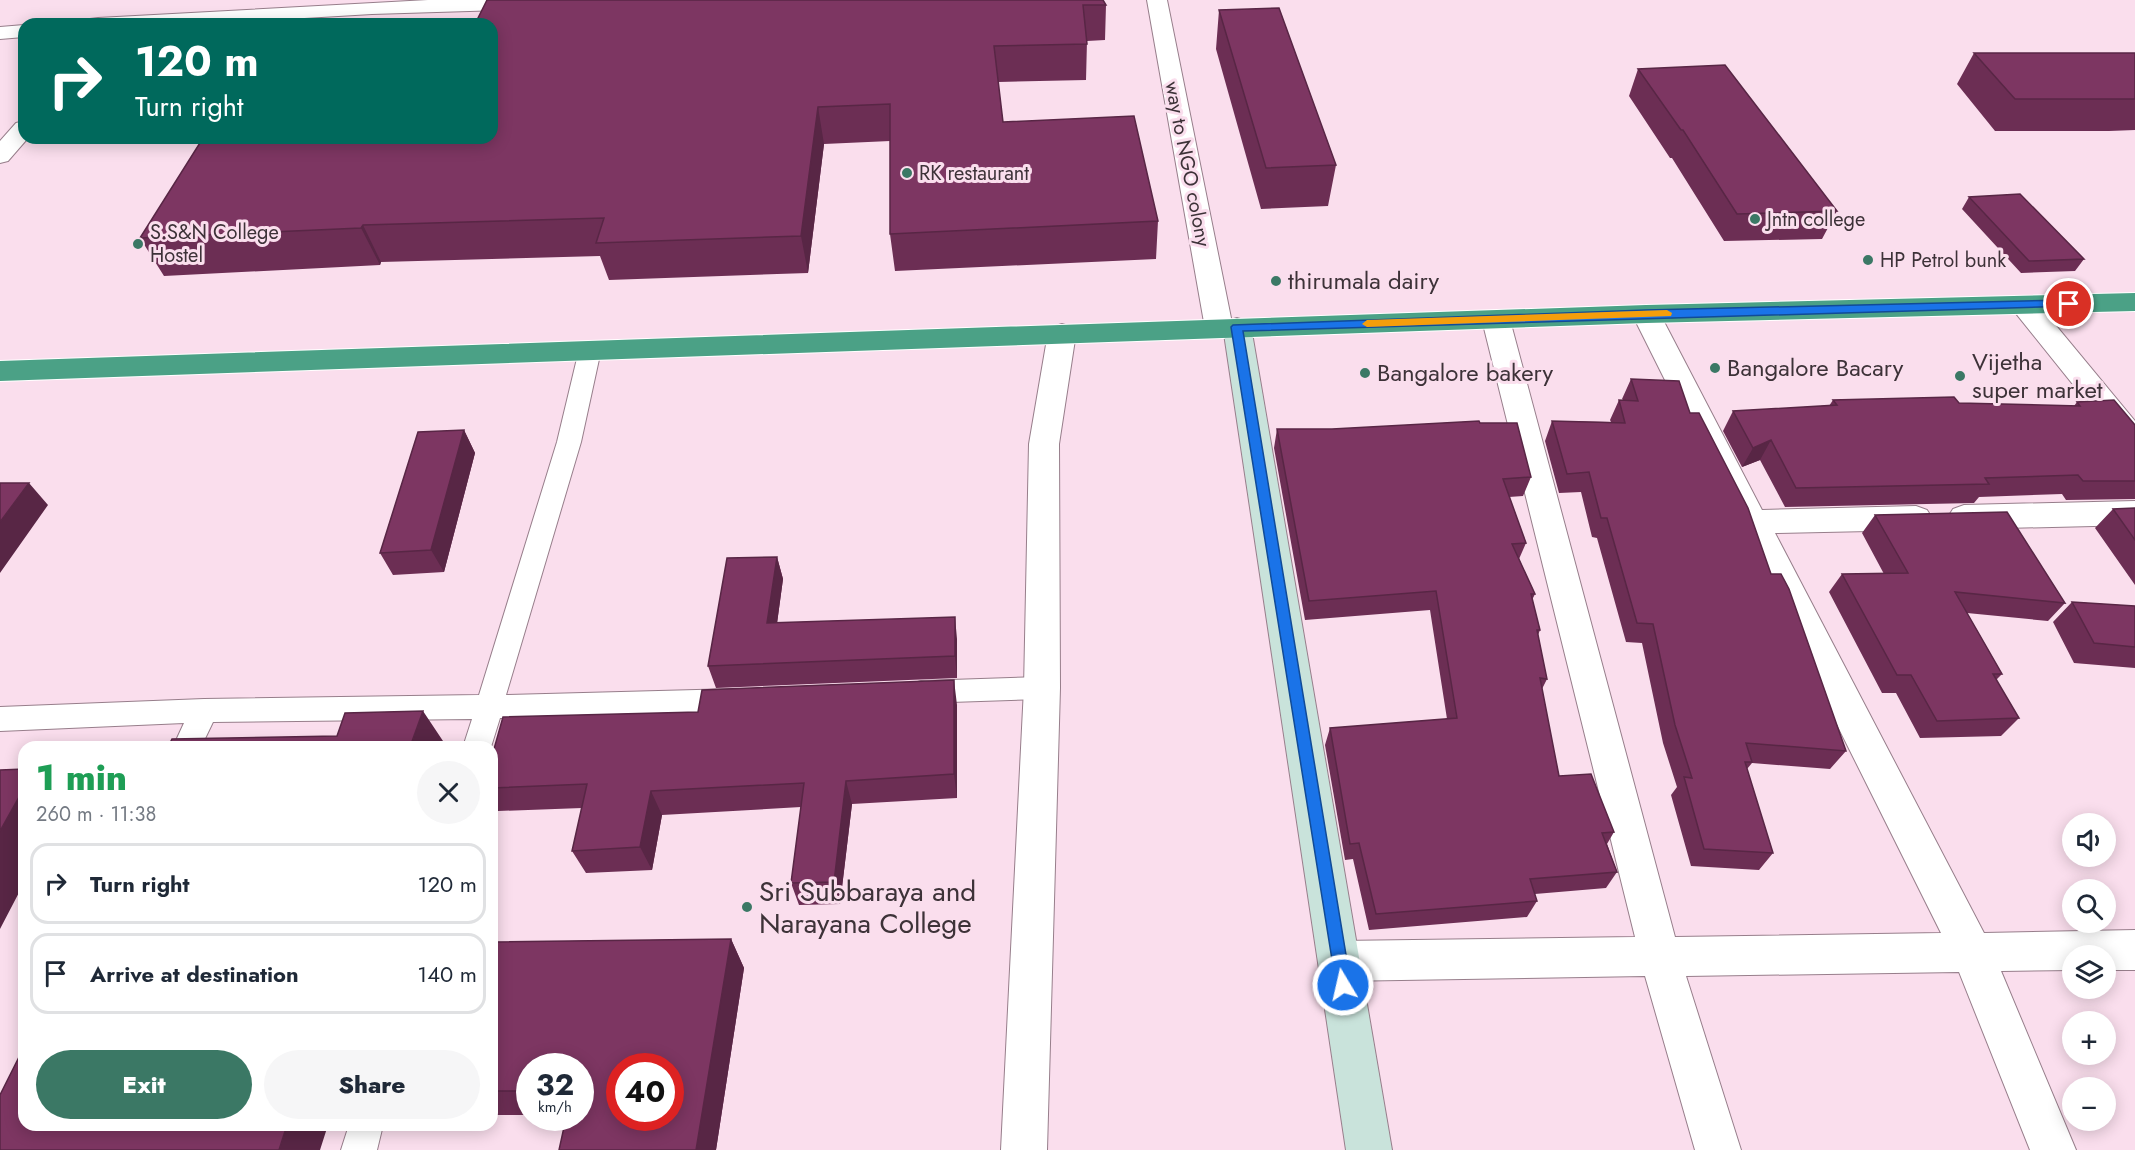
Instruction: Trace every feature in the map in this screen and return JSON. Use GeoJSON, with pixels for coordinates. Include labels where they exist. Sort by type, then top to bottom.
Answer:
{"type":"FeatureCollection","features":[{"type":"Feature","properties":{"kind":"highway"},"geometry":{"type":"LineString","coordinates":[[0,371],[1646,314],[2135,302]]}},
{"type":"Feature","properties":{"kind":"street"},"geometry":{"type":"LineString","coordinates":[[116,18],[137,0]]}},
{"type":"Feature","properties":{"kind":"street","name":"way to NGO colony"},"geometry":{"type":"LineString","coordinates":[[1157,0],[1228,328]]}},
{"type":"Feature","properties":{"kind":"street"},"geometry":{"type":"LineString","coordinates":[[180,18],[375,4],[550,2]]}},
{"type":"Feature","properties":{"kind":"street"},"geometry":{"type":"LineString","coordinates":[[0,33],[18,32]]}},
{"type":"Feature","properties":{"kind":"street"},"geometry":{"type":"LineString","coordinates":[[0,156],[18,135]]}},
{"type":"Feature","properties":{"kind":"street"},"geometry":{"type":"LineString","coordinates":[[2024,305],[2135,441]]}},
{"type":"Feature","properties":{"kind":"street"},"geometry":{"type":"LineString","coordinates":[[1646,314],[1972,952],[2053,1150]]}},
{"type":"Feature","properties":{"kind":"street"},"geometry":{"type":"LineString","coordinates":[[1496,320],[1660,957],[1718,1150]]}},
{"type":"Feature","properties":{"kind":"street"},"geometry":{"type":"LineString","coordinates":[[1228,328],[1339,961],[1369,1150]]}},
{"type":"Feature","properties":{"kind":"street"},"geometry":{"type":"LineString","coordinates":[[1024,1150],[1042,688],[1044,444],[1062,333]]}},
{"type":"Feature","properties":{"kind":"street"},"geometry":{"type":"LineString","coordinates":[[1753,522],[2135,513]]}},
{"type":"Feature","properties":{"kind":"street"},"geometry":{"type":"LineString","coordinates":[[1339,961],[2135,950]]}},
{"type":"Feature","properties":{"kind":"lane"},"geometry":{"type":"LineString","coordinates":[[479,741],[569,442],[591,350]]}},
{"type":"Feature","properties":{"kind":"lane"},"geometry":{"type":"LineString","coordinates":[[898,693],[1042,688]]}},
{"type":"Feature","properties":{"kind":"lane"},"geometry":{"type":"LineString","coordinates":[[0,719],[204,711],[610,705],[754,699]]}},
{"type":"Feature","properties":{"kind":"lane"},"geometry":{"type":"LineString","coordinates":[[190,741],[204,711]]}},
{"type":"Feature","properties":{"kind":"lane"},"geometry":{"type":"LineString","coordinates":[[359,1150],[364,1131]]}},
{"type":"Feature","properties":{"kind":"building"},"geometry":{"type":"Polygon","coordinates":[[[487,0],[1103,0],[1106,5],[1083,5],[1087,44],[994,46],[1003,122],[1134,116],[1158,221],[890,234],[890,104],[818,107],[801,236],[596,243],[604,218],[363,225],[361,228],[140,238],[199,144],[498,144],[498,18],[478,18],[487,0]]]}},
{"type":"Feature","properties":{"kind":"building"},"geometry":{"type":"Polygon","coordinates":[[[1279,8],[1336,165],[1266,168],[1219,10],[1279,8]]]}},
{"type":"Feature","properties":{"kind":"building"},"geometry":{"type":"Polygon","coordinates":[[[1974,53],[2135,53],[2135,99],[2015,99],[1974,53]]]}},
{"type":"Feature","properties":{"kind":"building"},"geometry":{"type":"Polygon","coordinates":[[[1725,65],[1837,211],[1737,214],[1683,130],[1638,69],[1725,65]]]}},
{"type":"Feature","properties":{"kind":"building"},"geometry":{"type":"Polygon","coordinates":[[[2020,194],[2084,259],[2029,261],[1969,197],[2020,194]]]}},
{"type":"Feature","properties":{"kind":"building"},"geometry":{"type":"Polygon","coordinates":[[[1631,379],[1679,381],[1690,413],[1699,413],[1748,508],[1771,574],[1781,574],[1789,589],[1846,751],[1746,743],[1752,762],[1745,762],[1773,853],[1704,849],[1684,777],[1692,778],[1675,725],[1653,624],[1637,623],[1607,518],[1601,518],[1589,472],[1567,474],[1552,421],[1625,423],[1619,400],[1638,401],[1631,379]]]}},
{"type":"Feature","properties":{"kind":"building"},"geometry":{"type":"Polygon","coordinates":[[[1954,397],[1959,403],[2080,406],[2077,402],[2114,400],[2135,425],[2135,481],[2083,481],[2078,475],[1985,478],[1989,484],[1796,488],[1771,440],[1753,448],[1733,411],[1837,405],[1833,400],[1954,397]]]}},
{"type":"Feature","properties":{"kind":"building"},"geometry":{"type":"Polygon","coordinates":[[[1479,421],[1480,423],[1517,423],[1531,477],[1503,479],[1526,543],[1512,544],[1535,594],[1531,594],[1540,630],[1537,630],[1547,679],[1540,678],[1559,776],[1591,774],[1614,832],[1602,833],[1617,872],[1530,879],[1537,901],[1376,914],[1359,843],[1350,844],[1330,728],[1457,718],[1436,591],[1309,601],[1277,429],[1332,429],[1479,421]]]}},
{"type":"Feature","properties":{"kind":"building"},"geometry":{"type":"Polygon","coordinates":[[[464,430],[431,550],[380,553],[418,432],[464,430]]]}},
{"type":"Feature","properties":{"kind":"building"},"geometry":{"type":"Polygon","coordinates":[[[0,483],[29,483],[0,522],[0,483]]]}},
{"type":"Feature","properties":{"kind":"building"},"geometry":{"type":"Polygon","coordinates":[[[2135,508],[2135,540],[2113,509],[2135,508]]]}},
{"type":"Feature","properties":{"kind":"building"},"geometry":{"type":"Polygon","coordinates":[[[2007,512],[2065,603],[1955,592],[2002,674],[1993,674],[2019,718],[1937,721],[1911,675],[1897,675],[1842,574],[1908,573],[1875,515],[2007,512]]]}},
{"type":"Feature","properties":{"kind":"building"},"geometry":{"type":"Polygon","coordinates":[[[777,557],[767,623],[955,617],[955,656],[708,666],[727,558],[777,557]]]}},
{"type":"Feature","properties":{"kind":"building"},"geometry":{"type":"Polygon","coordinates":[[[2072,602],[2135,606],[2135,647],[2094,643],[2072,602]]]}},
{"type":"Feature","properties":{"kind":"building"},"geometry":{"type":"Polygon","coordinates":[[[954,680],[954,774],[846,781],[834,882],[791,883],[804,783],[651,791],[640,847],[572,851],[587,784],[498,788],[496,741],[503,717],[698,712],[702,690],[954,680]]]}},
{"type":"Feature","properties":{"kind":"building"},"geometry":{"type":"Polygon","coordinates":[[[423,711],[412,741],[171,741],[172,739],[337,736],[345,713],[423,711]]]}},
{"type":"Feature","properties":{"kind":"building"},"geometry":{"type":"Polygon","coordinates":[[[18,769],[18,799],[0,831],[0,770],[18,769]]]}},
{"type":"Feature","properties":{"kind":"building"},"geometry":{"type":"Polygon","coordinates":[[[731,939],[696,1150],[559,1150],[563,1131],[594,1131],[594,1053],[516,1053],[516,1091],[498,1091],[498,942],[731,939]]]}},
{"type":"Feature","properties":{"kind":"building"},"geometry":{"type":"Polygon","coordinates":[[[18,1059],[18,1131],[285,1131],[279,1150],[0,1150],[0,1095],[18,1059]]]}},
{"type":"Feature","properties":{"kind":"slow traffic"},"geometry":{"type":"LineString","coordinates":[[1367,324],[1667,313]]}},
{"type":"Feature","properties":{"kind":"place","name":"RK restaurant"},"geometry":{"type":"Point","coordinates":[907,173]}},
{"type":"Feature","properties":{"kind":"place","name":"Jntn college"},"geometry":{"type":"Point","coordinates":[1755,219]}},
{"type":"Feature","properties":{"kind":"place","name":"S.S&N College Hostel"},"geometry":{"type":"Point","coordinates":[138,244]}},
{"type":"Feature","properties":{"kind":"place","name":"HP Petrol bunk"},"geometry":{"type":"Point","coordinates":[1868,260]}},
{"type":"Feature","properties":{"kind":"place","name":"thirumala dairy"},"geometry":{"type":"Point","coordinates":[1276,281]}},
{"type":"Feature","properties":{"kind":"place","name":"Bangalore Bacary"},"geometry":{"type":"Point","coordinates":[1715,368]}},
{"type":"Feature","properties":{"kind":"place","name":"Bangalore bakery"},"geometry":{"type":"Point","coordinates":[1365,373]}},
{"type":"Feature","properties":{"kind":"place","name":"Vijetha super market"},"geometry":{"type":"Point","coordinates":[1960,376]}},
{"type":"Feature","properties":{"kind":"place","name":"Sri Subbaraya and Narayana College"},"geometry":{"type":"Point","coordinates":[747,907]}},
{"type":"Feature","properties":{"kind":"route"},"geometry":{"type":"LineString","coordinates":[[1343,985],[1237,327],[2069,304]]}}]}
